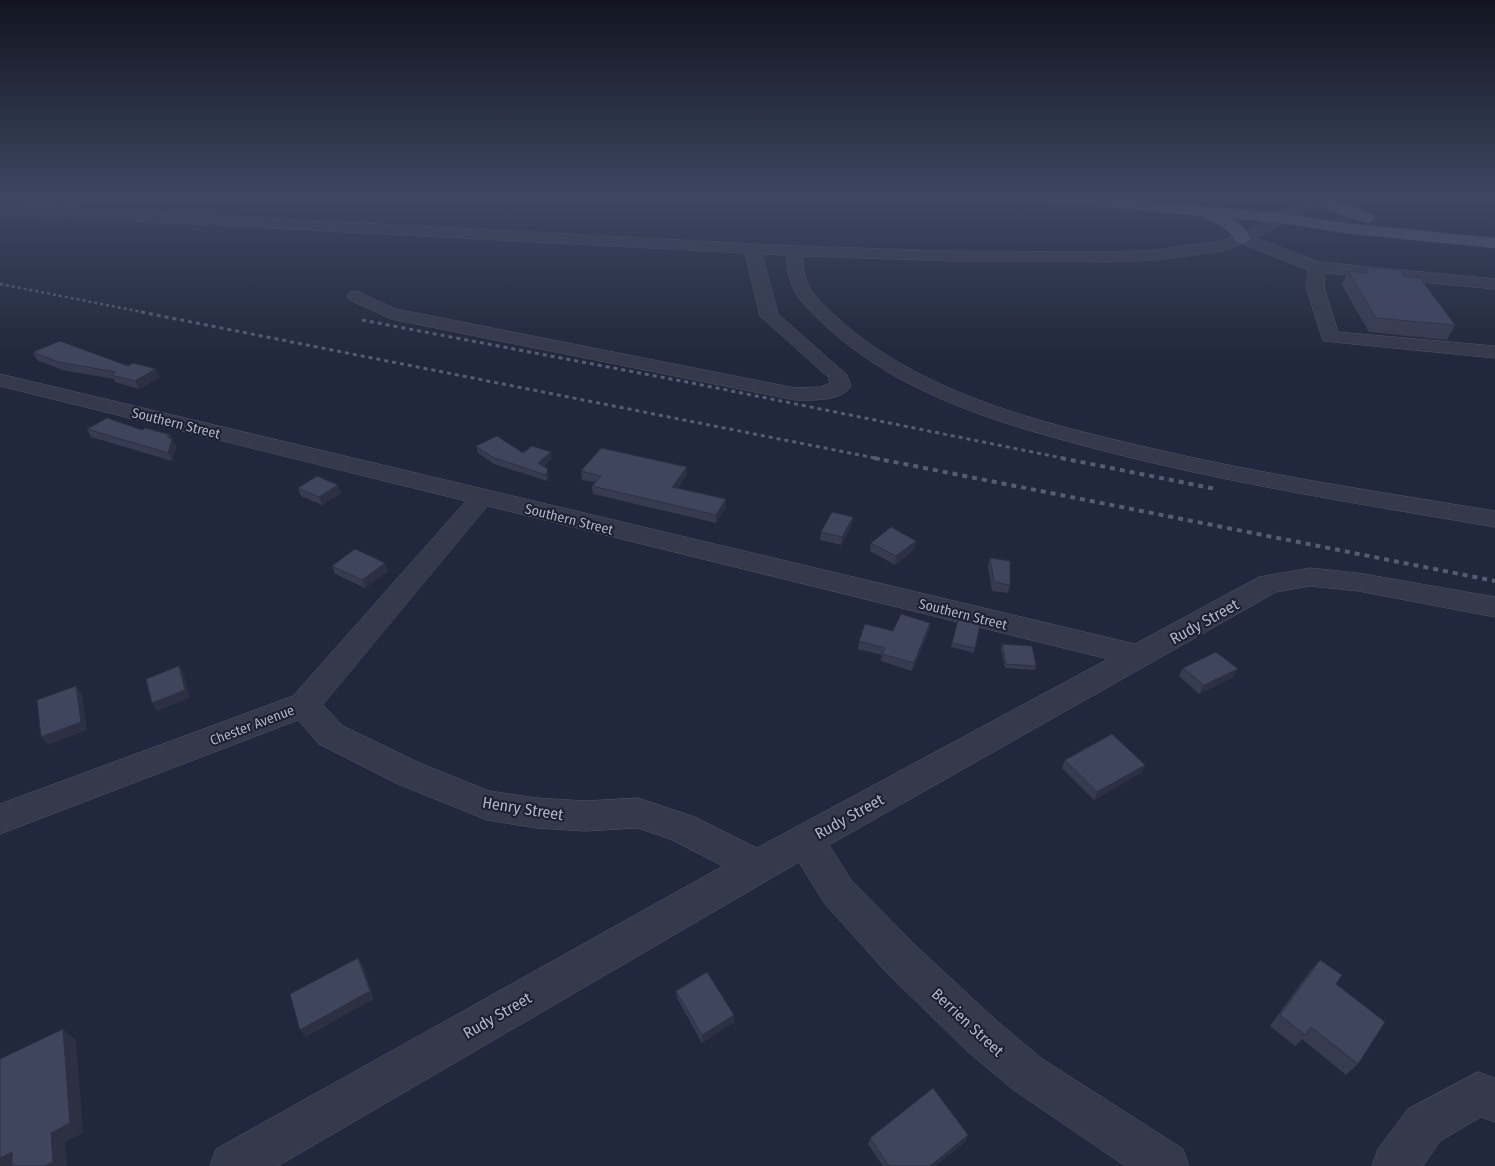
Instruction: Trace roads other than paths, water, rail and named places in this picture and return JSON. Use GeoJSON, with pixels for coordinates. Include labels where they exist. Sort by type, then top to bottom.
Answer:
{"type":"FeatureCollection","features":[{"type":"Feature","properties":{"kind":"street"},"geometry":{"type":"LineString","coordinates":[[356,296],[391,313],[795,394],[823,393],[841,386],[837,375],[770,316],[753,251]]}},
{"type":"Feature","properties":{"kind":"street"},"geometry":{"type":"LineString","coordinates":[[795,251],[794,272],[801,289],[844,334],[880,358],[950,396],[1015,420],[1119,449],[1201,468],[1495,518]]}},
{"type":"Feature","properties":{"kind":"street"},"geometry":{"type":"LineString","coordinates":[[808,251],[951,256],[1111,257],[1156,255],[1183,251]]}},
{"type":"Feature","properties":{"kind":"street"},"geometry":{"type":"LineString","coordinates":[[1274,251],[1317,267],[1495,284]]}},
{"type":"Feature","properties":{"kind":"street"},"geometry":{"type":"LineString","coordinates":[[1317,267],[1315,287],[1330,337],[1495,352]]}},
{"type":"Feature","properties":{"kind":"street","name":"Southern Street"},"geometry":{"type":"LineString","coordinates":[[0,380],[1138,656]]}},
{"type":"Feature","properties":{"kind":"street","name":"Chester Avenue"},"geometry":{"type":"LineString","coordinates":[[0,819],[304,705],[482,498]]}},
{"type":"Feature","properties":{"kind":"street","name":"Rudy Street"},"geometry":{"type":"LineString","coordinates":[[240,1164],[758,866],[1269,584],[1310,577],[1358,582],[1495,607]]}},
{"type":"Feature","properties":{"kind":"street","name":"Henry Street"},"geometry":{"type":"LineString","coordinates":[[304,705],[330,735],[410,774],[487,805],[537,813],[585,816],[638,813],[682,828],[758,866]]}},
{"type":"Feature","properties":{"kind":"street","name":"Berrien Street"},"geometry":{"type":"LineString","coordinates":[[806,840],[838,892],[901,959],[982,1036],[1026,1073],[1166,1166]]}},
{"type":"Feature","properties":{"kind":"street"},"geometry":{"type":"LineString","coordinates":[[1395,1166],[1424,1125],[1478,1094],[1495,1100]]}},
{"type":"Feature","properties":{"kind":"railway"},"geometry":{"type":"LineString","coordinates":[[0,284],[147,313]]}},
{"type":"Feature","properties":{"kind":"railway"},"geometry":{"type":"LineString","coordinates":[[141,312],[880,459]]}},
{"type":"Feature","properties":{"kind":"railway"},"geometry":{"type":"LineString","coordinates":[[362,320],[702,385],[1067,459]]}},
{"type":"Feature","properties":{"kind":"railway"},"geometry":{"type":"LineString","coordinates":[[874,458],[1495,581]]}},
{"type":"Feature","properties":{"kind":"railway"},"geometry":{"type":"LineString","coordinates":[[1061,458],[1216,489]]}}]}
